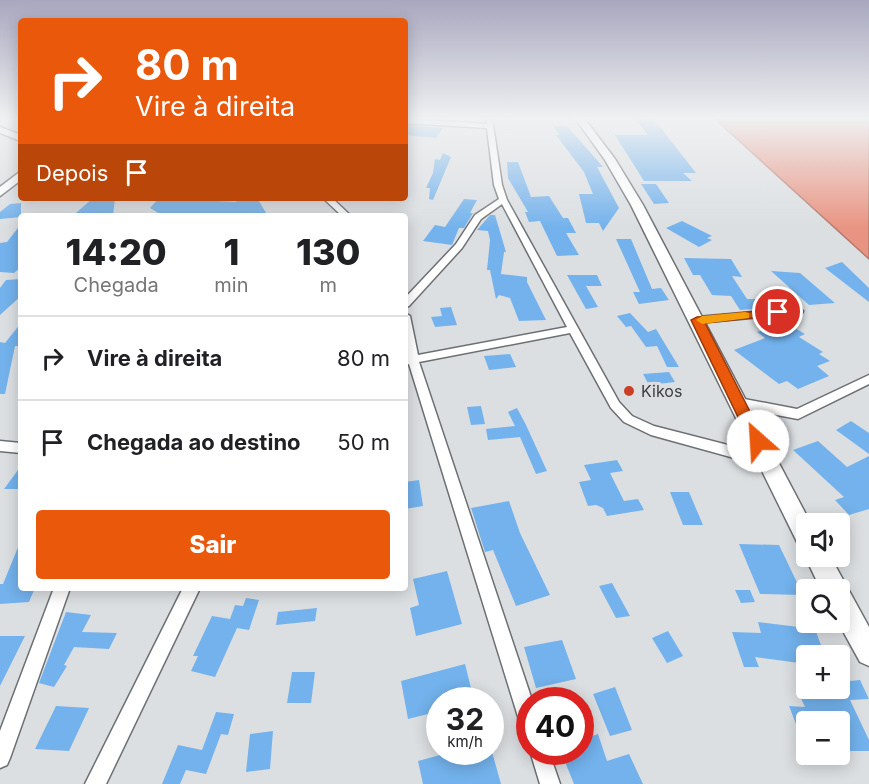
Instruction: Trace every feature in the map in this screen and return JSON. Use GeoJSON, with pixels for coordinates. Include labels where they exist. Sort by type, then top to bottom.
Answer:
{"type":"FeatureCollection","features":[{"type":"Feature","properties":{"kind":"street"},"geometry":{"type":"LineString","coordinates":[[494,155],[503,200],[615,405],[628,419],[651,430],[767,461]]}},
{"type":"Feature","properties":{"kind":"street"},"geometry":{"type":"LineString","coordinates":[[607,155],[637,205],[796,517]]}},
{"type":"Feature","properties":{"kind":"street"},"geometry":{"type":"LineString","coordinates":[[0,193],[18,177]]}},
{"type":"Feature","properties":{"kind":"street"},"geometry":{"type":"LineString","coordinates":[[408,301],[459,246],[478,217],[488,208],[503,200]]}},
{"type":"Feature","properties":{"kind":"street"},"geometry":{"type":"LineString","coordinates":[[330,201],[344,213]]}},
{"type":"Feature","properties":{"kind":"street"},"geometry":{"type":"LineString","coordinates":[[697,320],[798,310]]}},
{"type":"Feature","properties":{"kind":"street"},"geometry":{"type":"LineString","coordinates":[[518,687],[409,360],[574,329]]}},
{"type":"Feature","properties":{"kind":"street"},"geometry":{"type":"LineString","coordinates":[[739,403],[798,414],[869,379]]}},
{"type":"Feature","properties":{"kind":"street"},"geometry":{"type":"LineString","coordinates":[[0,446],[18,448]]}},
{"type":"Feature","properties":{"kind":"street"},"geometry":{"type":"LineString","coordinates":[[0,758],[61,591]]}},
{"type":"Feature","properties":{"kind":"street"},"geometry":{"type":"LineString","coordinates":[[95,784],[191,591]]}},
{"type":"Feature","properties":{"kind":"street"},"geometry":{"type":"LineString","coordinates":[[850,618],[869,653]]}},
{"type":"Feature","properties":{"kind":"street"},"geometry":{"type":"LineString","coordinates":[[543,765],[550,784]]}},
{"type":"Feature","properties":{"kind":"shaded area"},"geometry":{"type":"Polygon","coordinates":[[[754,155],[869,155],[869,259],[754,155]]]}},
{"type":"Feature","properties":{"kind":"building"},"geometry":{"type":"Polygon","coordinates":[[[442,155],[451,157],[433,200],[429,199],[430,188],[426,188],[433,173],[435,159],[440,160],[442,155]]]}},
{"type":"Feature","properties":{"kind":"building"},"geometry":{"type":"Polygon","coordinates":[[[571,155],[592,155],[603,167],[597,167],[619,208],[603,231],[599,223],[586,223],[579,194],[593,194],[584,172],[571,155]]]}},
{"type":"Feature","properties":{"kind":"building"},"geometry":{"type":"Polygon","coordinates":[[[627,155],[682,155],[696,173],[683,173],[692,181],[644,181],[627,155]]]}},
{"type":"Feature","properties":{"kind":"building"},"geometry":{"type":"Polygon","coordinates":[[[507,162],[518,162],[531,197],[549,196],[563,218],[568,218],[576,233],[566,233],[579,255],[557,256],[540,221],[529,222],[525,212],[528,212],[508,178],[507,162]]]}},
{"type":"Feature","properties":{"kind":"building"},"geometry":{"type":"Polygon","coordinates":[[[641,184],[656,184],[669,203],[654,204],[641,184]]]}},
{"type":"Feature","properties":{"kind":"building"},"geometry":{"type":"Polygon","coordinates":[[[464,199],[477,200],[470,213],[473,213],[464,228],[459,228],[452,245],[423,241],[435,225],[445,227],[464,199]]]}},
{"type":"Feature","properties":{"kind":"building"},"geometry":{"type":"Polygon","coordinates":[[[90,201],[115,201],[113,213],[76,213],[90,201]]]}},
{"type":"Feature","properties":{"kind":"building"},"geometry":{"type":"Polygon","coordinates":[[[156,201],[259,201],[266,213],[158,213],[150,208],[156,201]]]}},
{"type":"Feature","properties":{"kind":"building"},"geometry":{"type":"Polygon","coordinates":[[[21,203],[21,213],[18,213],[18,217],[0,219],[0,212],[10,204],[21,203]]]}},
{"type":"Feature","properties":{"kind":"building"},"geometry":{"type":"Polygon","coordinates":[[[490,215],[495,215],[506,252],[504,252],[501,274],[527,277],[527,282],[546,320],[519,321],[510,298],[499,295],[496,299],[490,270],[487,270],[490,240],[488,231],[477,230],[490,215]]]}},
{"type":"Feature","properties":{"kind":"building"},"geometry":{"type":"Polygon","coordinates":[[[682,221],[712,236],[707,238],[712,240],[699,247],[666,228],[682,221]]]}},
{"type":"Feature","properties":{"kind":"building"},"geometry":{"type":"Polygon","coordinates":[[[18,228],[18,270],[14,273],[0,272],[0,243],[7,242],[18,228]]]}},
{"type":"Feature","properties":{"kind":"building"},"geometry":{"type":"Polygon","coordinates":[[[616,239],[631,239],[652,289],[661,288],[669,300],[639,304],[633,292],[640,292],[616,239]]]}},
{"type":"Feature","properties":{"kind":"building"},"geometry":{"type":"Polygon","coordinates":[[[684,258],[731,259],[742,277],[732,276],[747,299],[762,299],[769,308],[740,310],[731,296],[712,295],[700,275],[693,275],[684,258]]]}},
{"type":"Feature","properties":{"kind":"building"},"geometry":{"type":"Polygon","coordinates":[[[842,262],[869,288],[869,302],[825,268],[842,262]]]}},
{"type":"Feature","properties":{"kind":"building"},"geometry":{"type":"Polygon","coordinates":[[[771,271],[800,273],[835,303],[809,305],[771,271]]]}},
{"type":"Feature","properties":{"kind":"building"},"geometry":{"type":"Polygon","coordinates":[[[567,275],[597,275],[602,286],[586,286],[598,307],[586,309],[567,275]]]}},
{"type":"Feature","properties":{"kind":"building"},"geometry":{"type":"Polygon","coordinates":[[[18,279],[18,299],[0,315],[0,288],[6,280],[18,279]]]}},
{"type":"Feature","properties":{"kind":"building"},"geometry":{"type":"Polygon","coordinates":[[[451,307],[457,325],[435,327],[431,317],[442,316],[440,308],[451,307]]]}},
{"type":"Feature","properties":{"kind":"building"},"geometry":{"type":"Polygon","coordinates":[[[630,313],[648,332],[656,329],[679,367],[667,367],[657,346],[646,347],[631,326],[626,327],[617,316],[630,313]]]}},
{"type":"Feature","properties":{"kind":"building"},"geometry":{"type":"Polygon","coordinates":[[[786,323],[805,334],[799,337],[823,352],[819,354],[830,361],[817,366],[829,376],[798,389],[787,381],[779,384],[734,350],[765,338],[757,332],[786,323]]]}},
{"type":"Feature","properties":{"kind":"building"},"geometry":{"type":"Polygon","coordinates":[[[18,327],[18,346],[15,346],[5,394],[0,394],[0,342],[5,343],[18,327]]]}},
{"type":"Feature","properties":{"kind":"building"},"geometry":{"type":"Polygon","coordinates":[[[510,354],[516,367],[489,370],[484,356],[510,354]]]}},
{"type":"Feature","properties":{"kind":"building"},"geometry":{"type":"Polygon","coordinates":[[[669,372],[675,382],[649,385],[643,374],[669,372]]]}},
{"type":"Feature","properties":{"kind":"building"},"geometry":{"type":"Polygon","coordinates":[[[481,406],[485,424],[471,425],[467,407],[481,406]]]}},
{"type":"Feature","properties":{"kind":"building"},"geometry":{"type":"Polygon","coordinates":[[[517,408],[547,471],[536,474],[520,437],[488,440],[486,429],[515,426],[508,412],[517,408]]]}},
{"type":"Feature","properties":{"kind":"building"},"geometry":{"type":"Polygon","coordinates":[[[851,421],[869,433],[869,454],[836,430],[851,421]]]}},
{"type":"Feature","properties":{"kind":"building"},"geometry":{"type":"Polygon","coordinates":[[[818,441],[847,467],[869,456],[869,509],[850,515],[847,513],[835,500],[844,497],[793,450],[818,441]]]}},
{"type":"Feature","properties":{"kind":"building"},"geometry":{"type":"Polygon","coordinates":[[[617,460],[623,471],[610,473],[624,501],[638,499],[644,510],[607,516],[603,508],[596,505],[588,506],[579,482],[591,480],[584,465],[617,460]]]}},
{"type":"Feature","properties":{"kind":"building"},"geometry":{"type":"Polygon","coordinates":[[[18,470],[18,489],[4,489],[18,470]]]}},
{"type":"Feature","properties":{"kind":"building"},"geometry":{"type":"Polygon","coordinates":[[[419,480],[423,506],[408,508],[408,482],[419,480]]]}},
{"type":"Feature","properties":{"kind":"building"},"geometry":{"type":"Polygon","coordinates":[[[670,492],[689,492],[703,525],[683,525],[670,492]]]}},
{"type":"Feature","properties":{"kind":"building"},"geometry":{"type":"Polygon","coordinates":[[[509,501],[520,533],[550,595],[516,606],[493,550],[485,552],[471,508],[509,501]]]}},
{"type":"Feature","properties":{"kind":"building"},"geometry":{"type":"Polygon","coordinates":[[[739,544],[779,545],[796,580],[796,595],[760,594],[739,544]]]}},
{"type":"Feature","properties":{"kind":"building"},"geometry":{"type":"Polygon","coordinates":[[[18,547],[18,591],[34,591],[29,602],[0,604],[0,584],[3,584],[18,547]]]}},
{"type":"Feature","properties":{"kind":"building"},"geometry":{"type":"Polygon","coordinates":[[[447,571],[462,624],[416,636],[410,608],[419,605],[413,579],[447,571]]]}},
{"type":"Feature","properties":{"kind":"building"},"geometry":{"type":"Polygon","coordinates":[[[612,583],[630,616],[616,618],[599,586],[612,583]]]}},
{"type":"Feature","properties":{"kind":"building"},"geometry":{"type":"Polygon","coordinates":[[[735,590],[750,590],[755,602],[741,603],[735,590]]]}},
{"type":"Feature","properties":{"kind":"building"},"geometry":{"type":"Polygon","coordinates":[[[246,598],[259,600],[249,630],[237,628],[215,677],[191,671],[198,656],[193,656],[212,616],[230,619],[235,605],[243,606],[246,598]]]}},
{"type":"Feature","properties":{"kind":"building"},"geometry":{"type":"Polygon","coordinates":[[[317,608],[315,621],[276,625],[278,612],[317,608]]]}},
{"type":"Feature","properties":{"kind":"building"},"geometry":{"type":"Polygon","coordinates":[[[66,612],[91,615],[82,632],[117,633],[109,649],[74,647],[64,665],[67,666],[54,687],[39,683],[66,612]]]}},
{"type":"Feature","properties":{"kind":"building"},"geometry":{"type":"Polygon","coordinates":[[[758,622],[796,627],[796,633],[816,633],[821,645],[796,645],[796,663],[755,657],[759,667],[744,667],[732,632],[761,633],[758,622]]]}},
{"type":"Feature","properties":{"kind":"building"},"geometry":{"type":"Polygon","coordinates":[[[668,631],[683,656],[667,663],[652,638],[668,631]]]}},
{"type":"Feature","properties":{"kind":"building"},"geometry":{"type":"Polygon","coordinates":[[[0,636],[25,636],[0,686],[0,636]]]}},
{"type":"Feature","properties":{"kind":"building"},"geometry":{"type":"Polygon","coordinates":[[[562,640],[576,679],[536,687],[524,647],[562,640]]]}},
{"type":"Feature","properties":{"kind":"building"},"geometry":{"type":"Polygon","coordinates":[[[465,664],[471,687],[426,687],[426,714],[408,719],[401,681],[465,664]]]}},
{"type":"Feature","properties":{"kind":"building"},"geometry":{"type":"Polygon","coordinates":[[[292,672],[315,672],[311,703],[287,703],[292,672]]]}},
{"type":"Feature","properties":{"kind":"building"},"geometry":{"type":"Polygon","coordinates":[[[860,680],[869,699],[850,700],[869,740],[869,751],[850,751],[850,711],[796,711],[796,724],[789,706],[805,707],[801,699],[850,699],[850,681],[860,680]]]}},
{"type":"Feature","properties":{"kind":"building"},"geometry":{"type":"Polygon","coordinates":[[[615,687],[632,730],[610,736],[594,694],[615,687]]]}},
{"type":"Feature","properties":{"kind":"building"},"geometry":{"type":"Polygon","coordinates":[[[56,706],[89,708],[69,751],[35,749],[56,706]]]}},
{"type":"Feature","properties":{"kind":"building"},"geometry":{"type":"Polygon","coordinates":[[[216,712],[234,714],[228,735],[221,734],[206,774],[186,770],[180,784],[162,784],[178,745],[202,750],[216,712]]]}},
{"type":"Feature","properties":{"kind":"building"},"geometry":{"type":"Polygon","coordinates":[[[273,731],[270,769],[246,772],[250,734],[273,731]]]}},
{"type":"Feature","properties":{"kind":"building"},"geometry":{"type":"Polygon","coordinates":[[[598,734],[607,761],[629,754],[643,784],[574,784],[566,765],[594,765],[594,735],[598,734]]]}},
{"type":"Feature","properties":{"kind":"building"},"geometry":{"type":"Polygon","coordinates":[[[426,759],[426,765],[496,765],[501,784],[423,784],[418,761],[426,759]]]}},
{"type":"Feature","properties":{"kind":"slow traffic"},"geometry":{"type":"LineString","coordinates":[[702,320],[745,316]]}},
{"type":"Feature","properties":{"kind":"place","name":"Kikos"},"geometry":{"type":"Point","coordinates":[629,391]}},
{"type":"Feature","properties":{"kind":"route"},"geometry":{"type":"LineString","coordinates":[[758,441],[697,320],[778,312]]}}]}
